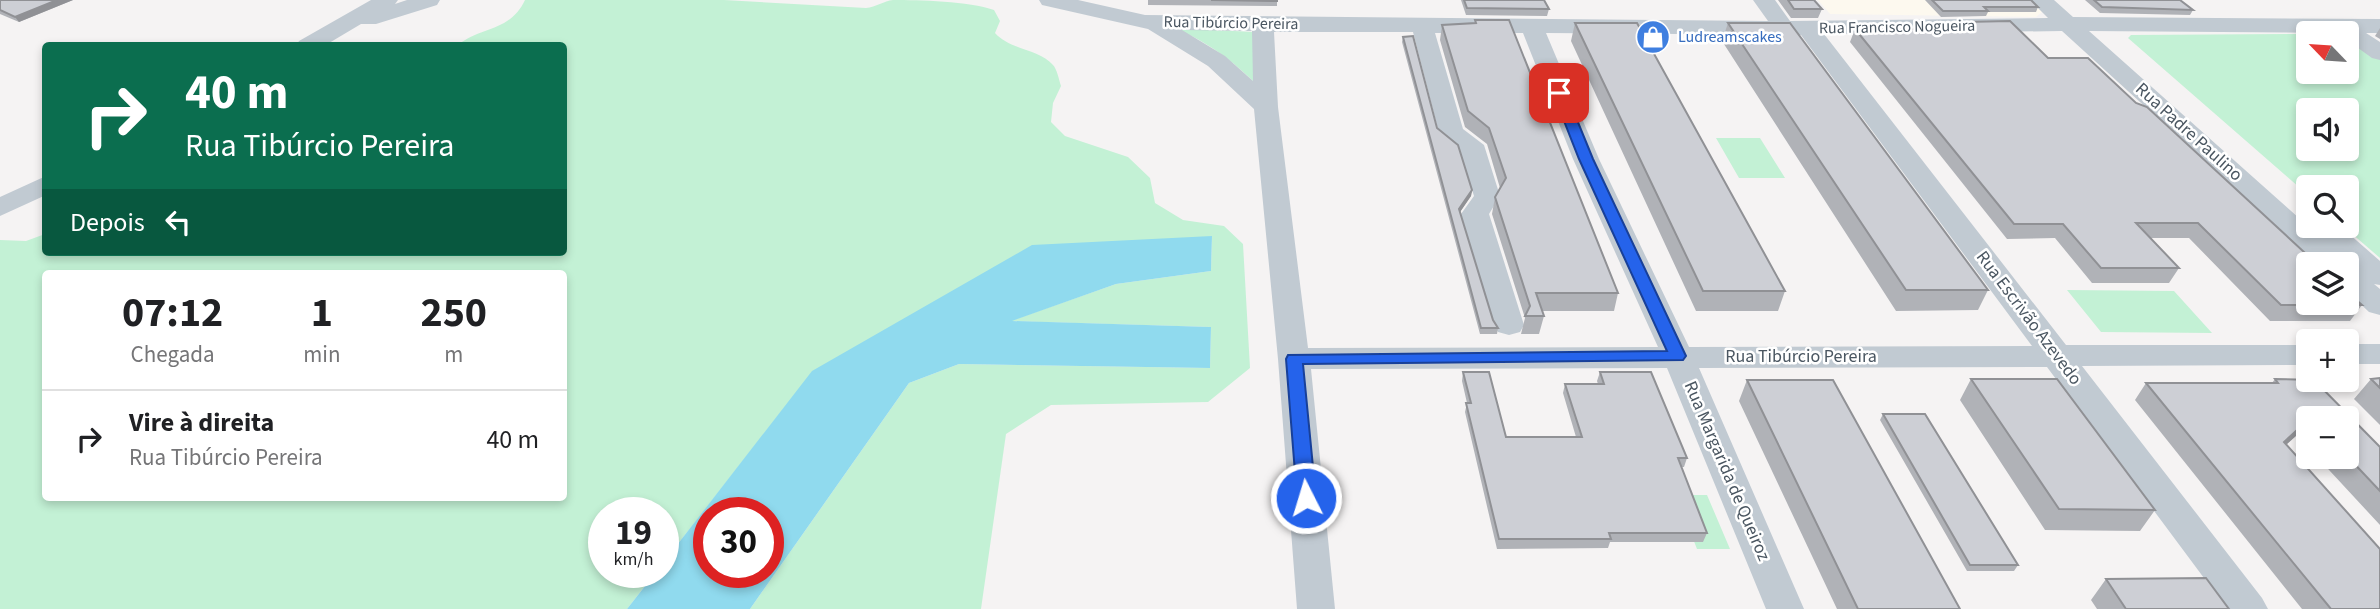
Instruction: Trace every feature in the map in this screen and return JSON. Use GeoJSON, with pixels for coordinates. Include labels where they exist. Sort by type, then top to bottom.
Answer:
{"type":"FeatureCollection","features":[{"type":"Feature","properties":{"kind":"street"},"geometry":{"type":"LineString","coordinates":[[314,42],[387,0]]}},
{"type":"Feature","properties":{"kind":"street"},"geometry":{"type":"LineString","coordinates":[[341,27],[429,0]]}},
{"type":"Feature","properties":{"kind":"street","name":"Rua Tibúrcio Pereira"},"geometry":{"type":"LineString","coordinates":[[1050,0],[1145,22],[1418,25]]}},
{"type":"Feature","properties":{"kind":"street","name":"Rua Escrivão Azevedo"},"geometry":{"type":"LineString","coordinates":[[1764,0],[1796,28],[2059,358],[2249,609]]}},
{"type":"Feature","properties":{"kind":"street","name":"Rua Padre Paulino"},"geometry":{"type":"LineString","coordinates":[[2041,0],[2094,25],[2296,201]]}},
{"type":"Feature","properties":{"kind":"street","name":"Rua Francisco Nogueira"},"geometry":{"type":"LineString","coordinates":[[1418,25],[1796,28],[2067,12]]}},
{"type":"Feature","properties":{"kind":"street","name":"Rua Padre Paulino"},"geometry":{"type":"LineString","coordinates":[[2067,12],[2192,133],[2322,252]]}},
{"type":"Feature","properties":{"kind":"street"},"geometry":{"type":"LineString","coordinates":[[1145,22],[1206,51],[1241,80],[1266,107]]}},
{"type":"Feature","properties":{"kind":"street"},"geometry":{"type":"LineString","coordinates":[[1263,25],[1266,107],[1294,359],[1316,609]]}},
{"type":"Feature","properties":{"kind":"street"},"geometry":{"type":"LineString","coordinates":[[1418,25],[1452,133],[1471,145],[1487,196],[1475,214],[1509,325]]}},
{"type":"Feature","properties":{"kind":"street"},"geometry":{"type":"LineString","coordinates":[[2094,25],[2296,26]]}},
{"type":"Feature","properties":{"kind":"street"},"geometry":{"type":"LineString","coordinates":[[2359,26],[2380,26]]}},
{"type":"Feature","properties":{"kind":"street","name":"Rua Margarida de Queiroz"},"geometry":{"type":"LineString","coordinates":[[1532,27],[1586,159],[1678,356],[1785,609]]}},
{"type":"Feature","properties":{"kind":"street"},"geometry":{"type":"LineString","coordinates":[[2359,38],[2380,53]]}},
{"type":"Feature","properties":{"kind":"street"},"geometry":{"type":"LineString","coordinates":[[2192,133],[2219,133]]}},
{"type":"Feature","properties":{"kind":"street"},"geometry":{"type":"LineString","coordinates":[[2248,185],[2277,184]]}},
{"type":"Feature","properties":{"kind":"street"},"geometry":{"type":"LineString","coordinates":[[0,208],[42,186]]}},
{"type":"Feature","properties":{"kind":"street"},"geometry":{"type":"LineString","coordinates":[[2337,238],[2380,276]]}},
{"type":"Feature","properties":{"kind":"street"},"geometry":{"type":"LineString","coordinates":[[2359,286],[2380,305]]}},
{"type":"Feature","properties":{"kind":"street"},"geometry":{"type":"LineString","coordinates":[[2359,354],[2380,354]]}},
{"type":"Feature","properties":{"kind":"street","name":"Rua Tibúrcio Pereira"},"geometry":{"type":"LineString","coordinates":[[1294,359],[2296,355]]}},
{"type":"Feature","properties":{"kind":"shaded area"},"geometry":{"type":"Polygon","coordinates":[[[1818,0],[2029,0],[2042,12],[2036,17],[1830,14],[1818,0]]]}},
{"type":"Feature","properties":{"kind":"green space"},"geometry":{"type":"Polygon","coordinates":[[[525,0],[724,0],[866,8],[893,0],[916,0],[958,3],[994,10],[1000,21],[995,33],[1001,39],[1047,60],[1057,72],[1061,86],[1053,103],[1051,122],[1065,136],[1128,157],[1150,178],[1155,203],[1183,220],[1224,226],[1243,244],[1250,368],[1208,402],[1051,405],[1006,434],[981,609],[750,609],[765,588],[784,588],[784,561],[909,383],[959,364],[1210,368],[1211,327],[1010,321],[1116,284],[1211,271],[1212,236],[813,371],[715,497],[693,497],[693,525],[679,543],[679,497],[588,497],[588,588],[643,588],[627,609],[0,609],[0,240],[26,241],[42,235],[42,256],[567,256],[567,42],[462,42],[503,23],[519,10],[525,0]]]}},
{"type":"Feature","properties":{"kind":"green space"},"geometry":{"type":"Polygon","coordinates":[[[1174,28],[1254,32],[1258,86],[1219,52],[1174,28]]]}},
{"type":"Feature","properties":{"kind":"green space"},"geometry":{"type":"Polygon","coordinates":[[[2296,34],[2296,84],[2359,84],[2359,43],[2380,58],[2380,258],[2357,238],[2359,238],[2359,175],[2296,175],[2296,185],[2128,38],[2131,35],[2296,34]]]}},
{"type":"Feature","properties":{"kind":"green space"},"geometry":{"type":"Polygon","coordinates":[[[1716,138],[1760,138],[1785,178],[1739,178],[1716,138]]]}},
{"type":"Feature","properties":{"kind":"green space"},"geometry":{"type":"Polygon","coordinates":[[[2067,290],[2174,291],[2212,333],[2101,332],[2067,290]]]}},
{"type":"Feature","properties":{"kind":"green space"},"geometry":{"type":"Polygon","coordinates":[[[1676,495],[1707,495],[1730,549],[1697,549],[1676,495]]]}},
{"type":"Feature","properties":{"kind":"water"},"geometry":{"type":"Polygon","coordinates":[[[1212,236],[1211,271],[1116,284],[1012,321],[1211,327],[1210,368],[959,364],[909,383],[784,561],[784,497],[714,497],[812,371],[1032,245],[1212,236]]]}},
{"type":"Feature","properties":{"kind":"water"},"geometry":{"type":"Polygon","coordinates":[[[693,524],[693,588],[765,588],[750,609],[627,609],[643,588],[679,588],[679,542],[693,524]]]}},
{"type":"Feature","properties":{"kind":"building"},"geometry":{"type":"Polygon","coordinates":[[[0,0],[57,0],[15,17],[0,10],[0,0]]]}},
{"type":"Feature","properties":{"kind":"building"},"geometry":{"type":"Polygon","coordinates":[[[1211,0],[1277,0],[1277,1],[1211,0]]]}},
{"type":"Feature","properties":{"kind":"building"},"geometry":{"type":"Polygon","coordinates":[[[1464,0],[1544,0],[1549,9],[1467,8],[1464,0]]]}},
{"type":"Feature","properties":{"kind":"building"},"geometry":{"type":"Polygon","coordinates":[[[1788,0],[1814,0],[1822,9],[1794,9],[1788,0]]]}},
{"type":"Feature","properties":{"kind":"building"},"geometry":{"type":"Polygon","coordinates":[[[1932,0],[2031,0],[2038,7],[1984,7],[1988,11],[1943,11],[1932,0]]]}},
{"type":"Feature","properties":{"kind":"building"},"geometry":{"type":"Polygon","coordinates":[[[2094,0],[2180,0],[2193,10],[2102,7],[2094,0]]]}},
{"type":"Feature","properties":{"kind":"building"},"geometry":{"type":"Polygon","coordinates":[[[1475,20],[1509,20],[1618,293],[1536,293],[1544,316],[1525,316],[1530,306],[1495,197],[1506,178],[1489,128],[1468,111],[1442,25],[1476,23],[1475,20]]]}},
{"type":"Feature","properties":{"kind":"building"},"geometry":{"type":"Polygon","coordinates":[[[2010,21],[2048,58],[2088,58],[2136,103],[2147,107],[2304,252],[2296,252],[2296,305],[2281,305],[2198,223],[2136,223],[2179,268],[2101,268],[2063,224],[2014,224],[1855,29],[1971,29],[1964,22],[2010,21]]]}},
{"type":"Feature","properties":{"kind":"building"},"geometry":{"type":"Polygon","coordinates":[[[1575,23],[1637,23],[1785,291],[1703,291],[1575,23]]]}},
{"type":"Feature","properties":{"kind":"building"},"geometry":{"type":"Polygon","coordinates":[[[1728,23],[1790,23],[1988,290],[1906,290],[1728,23]]]}},
{"type":"Feature","properties":{"kind":"building"},"geometry":{"type":"Polygon","coordinates":[[[1413,36],[1437,128],[1458,145],[1472,190],[1459,209],[1493,320],[1498,328],[1481,328],[1403,37],[1413,36]]]}},
{"type":"Feature","properties":{"kind":"building"},"geometry":{"type":"Polygon","coordinates":[[[1463,372],[1489,372],[1506,437],[1582,437],[1565,384],[1604,384],[1600,372],[1651,372],[1687,458],[1678,458],[1707,533],[1609,533],[1611,539],[1499,539],[1466,403],[1471,403],[1463,372]]]}},
{"type":"Feature","properties":{"kind":"building"},"geometry":{"type":"Polygon","coordinates":[[[2380,378],[2380,388],[2371,379],[2380,378]]]}},
{"type":"Feature","properties":{"kind":"building"},"geometry":{"type":"Polygon","coordinates":[[[1971,379],[2057,379],[2155,510],[2059,509],[1971,379]]]}},
{"type":"Feature","properties":{"kind":"building"},"geometry":{"type":"Polygon","coordinates":[[[2275,379],[2296,380],[2296,392],[2326,392],[2340,406],[2296,406],[2296,431],[2284,442],[2296,455],[2296,469],[2308,469],[2380,549],[2380,609],[2331,609],[2146,383],[2278,383],[2275,379]]]}},
{"type":"Feature","properties":{"kind":"building"},"geometry":{"type":"Polygon","coordinates":[[[1747,380],[1833,380],[1960,609],[1858,609],[1747,380]]]}},
{"type":"Feature","properties":{"kind":"building"},"geometry":{"type":"Polygon","coordinates":[[[1883,414],[1925,414],[2018,565],[1970,565],[1883,414]]]}},
{"type":"Feature","properties":{"kind":"building"},"geometry":{"type":"Polygon","coordinates":[[[2359,426],[2380,447],[2380,491],[2359,469],[2359,426]]]}},
{"type":"Feature","properties":{"kind":"building"},"geometry":{"type":"Polygon","coordinates":[[[2206,578],[2229,609],[2126,609],[2106,579],[2206,578]]]}},
{"type":"Feature","properties":{"kind":"place","name":"Ludreamscakes"},"geometry":{"type":"Point","coordinates":[1653,37]}},
{"type":"Feature","properties":{"kind":"route"},"geometry":{"type":"LineString","coordinates":[[1306,498],[1294,359],[1678,356],[1586,159],[1559,93]]}}]}
